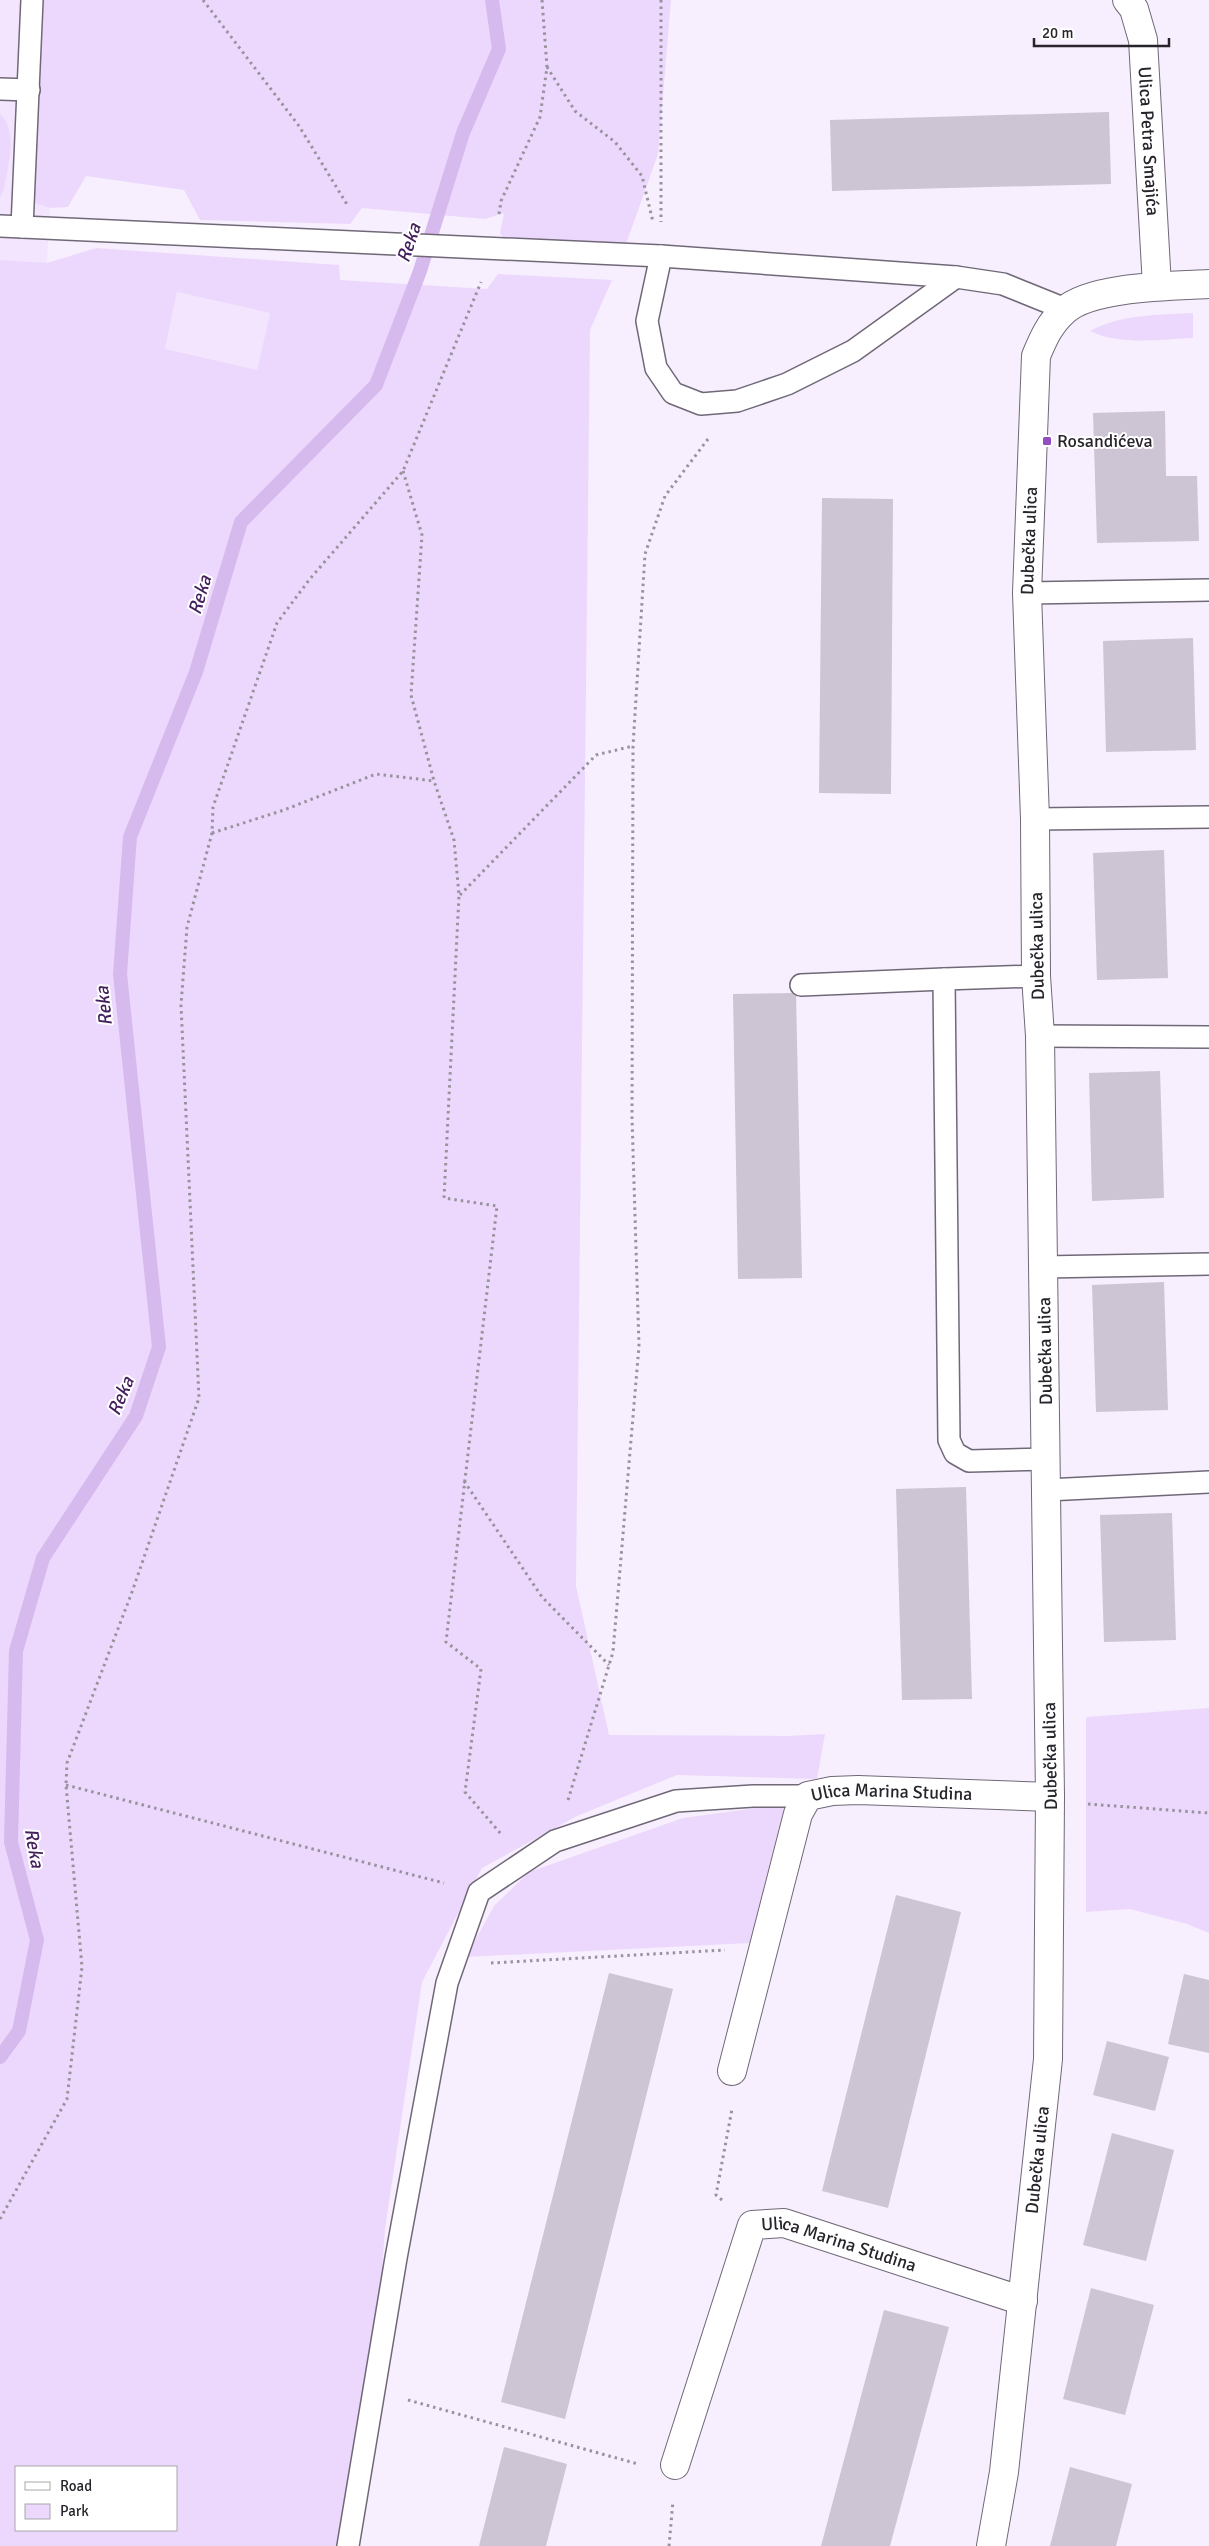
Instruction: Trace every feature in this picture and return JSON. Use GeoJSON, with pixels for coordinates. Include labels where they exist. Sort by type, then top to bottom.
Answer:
{"type":"FeatureCollection","features":[{"type":"Feature","properties":{"kind":"street","name":"Ulica Petra Smajića"},"geometry":{"type":"LineString","coordinates":[[1127,0],[1134,9],[1143,40],[1157,286]]}},
{"type":"Feature","properties":{"kind":"street","name":"Dubečka ulica"},"geometry":{"type":"LineString","coordinates":[[992,2546],[1004,2472],[1048,2058],[1050,1797],[1047,1459],[1040,1036],[1036,976],[1035,819],[1027,593],[1036,356],[1048,328],[1065,309],[1111,292],[1157,286],[1209,284]]}},
{"type":"Feature","properties":{"kind":"street","name":"Ulica Marina Studina"},"geometry":{"type":"LineString","coordinates":[[732,2071],[798,1814],[808,1796],[832,1791],[858,1790],[1050,1797]]}},
{"type":"Feature","properties":{"kind":"street","name":"Ulica Marina Studina"},"geometry":{"type":"LineString","coordinates":[[675,2470],[752,2225],[784,2223],[1023,2301]]}},
{"type":"Feature","properties":{"kind":"lane"},"geometry":{"type":"LineString","coordinates":[[22,227],[32,0]]}},
{"type":"Feature","properties":{"kind":"lane"},"geometry":{"type":"LineString","coordinates":[[0,89],[29,90]]}},
{"type":"Feature","properties":{"kind":"lane"},"geometry":{"type":"LineString","coordinates":[[0,226],[484,250],[662,256],[956,278],[1003,284],[1065,309]]}},
{"type":"Feature","properties":{"kind":"lane"},"geometry":{"type":"LineString","coordinates":[[662,256],[647,322],[656,368],[672,393],[702,404],[736,401],[787,384],[853,351],[956,278]]}},
{"type":"Feature","properties":{"kind":"lane"},"geometry":{"type":"LineString","coordinates":[[1027,593],[1209,590]]}},
{"type":"Feature","properties":{"kind":"lane"},"geometry":{"type":"LineString","coordinates":[[1035,819],[1209,816]]}},
{"type":"Feature","properties":{"kind":"lane"},"geometry":{"type":"LineString","coordinates":[[801,985],[1036,976]]}},
{"type":"Feature","properties":{"kind":"lane"},"geometry":{"type":"LineString","coordinates":[[944,979],[949,1440],[955,1453],[970,1461],[1047,1459]]}},
{"type":"Feature","properties":{"kind":"lane"},"geometry":{"type":"LineString","coordinates":[[1040,1036],[1209,1037]]}},
{"type":"Feature","properties":{"kind":"lane"},"geometry":{"type":"LineString","coordinates":[[1044,1267],[1209,1264]]}},
{"type":"Feature","properties":{"kind":"lane"},"geometry":{"type":"LineString","coordinates":[[1046,1490],[1209,1482]]}},
{"type":"Feature","properties":{"kind":"lane"},"geometry":{"type":"LineString","coordinates":[[348,2546],[445,1993],[479,1892],[555,1841],[676,1801],[754,1796],[808,1796]]}},
{"type":"Feature","properties":{"kind":"path"},"geometry":{"type":"LineString","coordinates":[[203,0],[299,126],[350,208]]}},
{"type":"Feature","properties":{"kind":"path"},"geometry":{"type":"LineString","coordinates":[[0,2220],[67,2099],[82,1967],[66,1785],[67,1763],[132,1592],[199,1398],[181,1005],[187,927],[212,833],[213,807],[277,623],[310,580],[403,471],[478,292],[484,250],[501,201],[540,117],[547,67],[542,0]]}},
{"type":"Feature","properties":{"kind":"path"},"geometry":{"type":"LineString","coordinates":[[661,0],[662,256]]}},
{"type":"Feature","properties":{"kind":"path"},"geometry":{"type":"LineString","coordinates":[[547,67],[575,111],[615,142],[642,176],[662,256]]}},
{"type":"Feature","properties":{"kind":"path"},"geometry":{"type":"LineString","coordinates":[[555,1841],[613,1652],[639,1346],[632,1116],[634,746],[646,554],[665,496],[736,401]]}},
{"type":"Feature","properties":{"kind":"path"},"geometry":{"type":"LineString","coordinates":[[403,471],[422,536],[411,695],[434,781],[454,840],[459,896],[444,1198],[497,1206],[446,1642],[482,1669],[465,1792],[524,1861]]}},
{"type":"Feature","properties":{"kind":"path"},"geometry":{"type":"LineString","coordinates":[[459,896],[596,755],[634,746]]}},
{"type":"Feature","properties":{"kind":"path"},"geometry":{"type":"LineString","coordinates":[[212,833],[284,810],[376,774],[434,781]]}},
{"type":"Feature","properties":{"kind":"path"},"geometry":{"type":"LineString","coordinates":[[464,1482],[542,1597],[609,1665]]}},
{"type":"Feature","properties":{"kind":"path"},"geometry":{"type":"LineString","coordinates":[[66,1785],[479,1892]]}},
{"type":"Feature","properties":{"kind":"path"},"geometry":{"type":"LineString","coordinates":[[1086,1804],[1209,1813]]}},
{"type":"Feature","properties":{"kind":"path"},"geometry":{"type":"LineString","coordinates":[[453,1965],[764,1947]]}},
{"type":"Feature","properties":{"kind":"path"},"geometry":{"type":"LineString","coordinates":[[732,2071],[734,2096],[716,2195],[752,2225]]}},
{"type":"Feature","properties":{"kind":"path"},"geometry":{"type":"LineString","coordinates":[[374,2390],[675,2470],[669,2546]]}},
{"type":"Feature","properties":{"kind":"shaded area"},"geometry":{"type":"Polygon","coordinates":[[[0,0],[59,0],[47,263],[0,453],[0,0]]]}},
{"type":"Feature","properties":{"kind":"shaded area"},"geometry":{"type":"Polygon","coordinates":[[[177,292],[270,313],[257,370],[165,350],[177,292]]]}},
{"type":"Feature","properties":{"kind":"green space"},"geometry":{"type":"Polygon","coordinates":[[[44,0],[671,0],[658,154],[625,247],[506,241],[500,233],[504,213],[485,219],[362,208],[350,224],[200,220],[184,190],[86,176],[68,207],[49,208],[33,202],[44,0]]]}},
{"type":"Feature","properties":{"kind":"green space"},"geometry":{"type":"Polygon","coordinates":[[[0,114],[6,121],[9,130],[10,150],[4,190],[0,197],[0,114]]]}},
{"type":"Feature","properties":{"kind":"green space"},"geometry":{"type":"Polygon","coordinates":[[[96,248],[339,265],[340,280],[487,289],[498,274],[612,280],[590,330],[576,1586],[609,1735],[788,1736],[825,1734],[817,1779],[677,1775],[577,1816],[482,1868],[422,1982],[385,2229],[378,2322],[342,2546],[0,2546],[0,260],[47,263],[96,248]],[[177,292],[165,349],[257,370],[270,313],[177,292]]]}},
{"type":"Feature","properties":{"kind":"green space"},"geometry":{"type":"Polygon","coordinates":[[[1193,313],[1193,338],[1141,341],[1114,339],[1090,331],[1102,325],[1127,318],[1193,313]]]}},
{"type":"Feature","properties":{"kind":"green space"},"geometry":{"type":"Polygon","coordinates":[[[1209,1708],[1209,1933],[1187,1924],[1130,1909],[1086,1912],[1086,1717],[1209,1708]]]}},
{"type":"Feature","properties":{"kind":"green space"},"geometry":{"type":"Polygon","coordinates":[[[785,1804],[750,1943],[466,1957],[494,1906],[529,1872],[683,1818],[785,1804]]]}},
{"type":"Feature","properties":{"kind":"building"},"geometry":{"type":"Polygon","coordinates":[[[1109,112],[1111,184],[832,191],[830,120],[1109,112]]]}},
{"type":"Feature","properties":{"kind":"building"},"geometry":{"type":"Polygon","coordinates":[[[1165,411],[1166,476],[1197,476],[1199,541],[1097,543],[1093,413],[1165,411]]]}},
{"type":"Feature","properties":{"kind":"building"},"geometry":{"type":"Polygon","coordinates":[[[822,498],[893,499],[891,794],[819,793],[822,498]]]}},
{"type":"Feature","properties":{"kind":"building"},"geometry":{"type":"Polygon","coordinates":[[[1193,638],[1196,750],[1106,752],[1103,641],[1193,638]]]}},
{"type":"Feature","properties":{"kind":"building"},"geometry":{"type":"Polygon","coordinates":[[[1164,850],[1168,978],[1097,980],[1093,853],[1164,850]]]}},
{"type":"Feature","properties":{"kind":"building"},"geometry":{"type":"Polygon","coordinates":[[[796,993],[802,1278],[738,1279],[733,994],[796,993]]]}},
{"type":"Feature","properties":{"kind":"building"},"geometry":{"type":"Polygon","coordinates":[[[1160,1071],[1164,1198],[1092,1201],[1089,1073],[1160,1071]]]}},
{"type":"Feature","properties":{"kind":"building"},"geometry":{"type":"Polygon","coordinates":[[[1164,1282],[1168,1410],[1096,1412],[1092,1285],[1164,1282]]]}},
{"type":"Feature","properties":{"kind":"building"},"geometry":{"type":"Polygon","coordinates":[[[966,1487],[972,1699],[902,1700],[896,1489],[966,1487]]]}},
{"type":"Feature","properties":{"kind":"building"},"geometry":{"type":"Polygon","coordinates":[[[1172,1513],[1176,1640],[1104,1642],[1100,1515],[1172,1513]]]}},
{"type":"Feature","properties":{"kind":"building"},"geometry":{"type":"Polygon","coordinates":[[[896,1895],[961,1912],[888,2208],[822,2191],[896,1895]]]}},
{"type":"Feature","properties":{"kind":"building"},"geometry":{"type":"Polygon","coordinates":[[[609,1973],[673,1989],[565,2419],[501,2402],[609,1973]]]}},
{"type":"Feature","properties":{"kind":"building"},"geometry":{"type":"Polygon","coordinates":[[[1184,1974],[1209,1980],[1209,2053],[1168,2044],[1184,1974]]]}},
{"type":"Feature","properties":{"kind":"building"},"geometry":{"type":"Polygon","coordinates":[[[1107,2041],[1169,2057],[1155,2111],[1093,2095],[1107,2041]]]}},
{"type":"Feature","properties":{"kind":"building"},"geometry":{"type":"Polygon","coordinates":[[[1112,2133],[1174,2150],[1146,2261],[1083,2245],[1112,2133]]]}},
{"type":"Feature","properties":{"kind":"building"},"geometry":{"type":"Polygon","coordinates":[[[1091,2288],[1154,2305],[1125,2415],[1063,2399],[1091,2288]]]}},
{"type":"Feature","properties":{"kind":"building"},"geometry":{"type":"Polygon","coordinates":[[[884,2310],[949,2327],[890,2546],[821,2546],[884,2310]]]}},
{"type":"Feature","properties":{"kind":"building"},"geometry":{"type":"Polygon","coordinates":[[[504,2447],[567,2464],[546,2546],[479,2546],[504,2447]]]}},
{"type":"Feature","properties":{"kind":"building"},"geometry":{"type":"Polygon","coordinates":[[[1070,2467],[1132,2484],[1116,2546],[1050,2546],[1070,2467]]]}},
{"type":"Feature","properties":{"kind":"waterway","name":"Reka"},"geometry":{"type":"LineString","coordinates":[[0,2057],[19,2031],[37,1940],[11,1842],[16,1651],[43,1558],[136,1416],[159,1347],[120,974],[130,837],[196,672],[241,522],[376,385],[420,271],[463,133],[499,49],[492,0]]}},
{"type":"Feature","properties":{"kind":"place","name":"Rosandićeva"},"geometry":{"type":"Point","coordinates":[1047,441]}}]}
